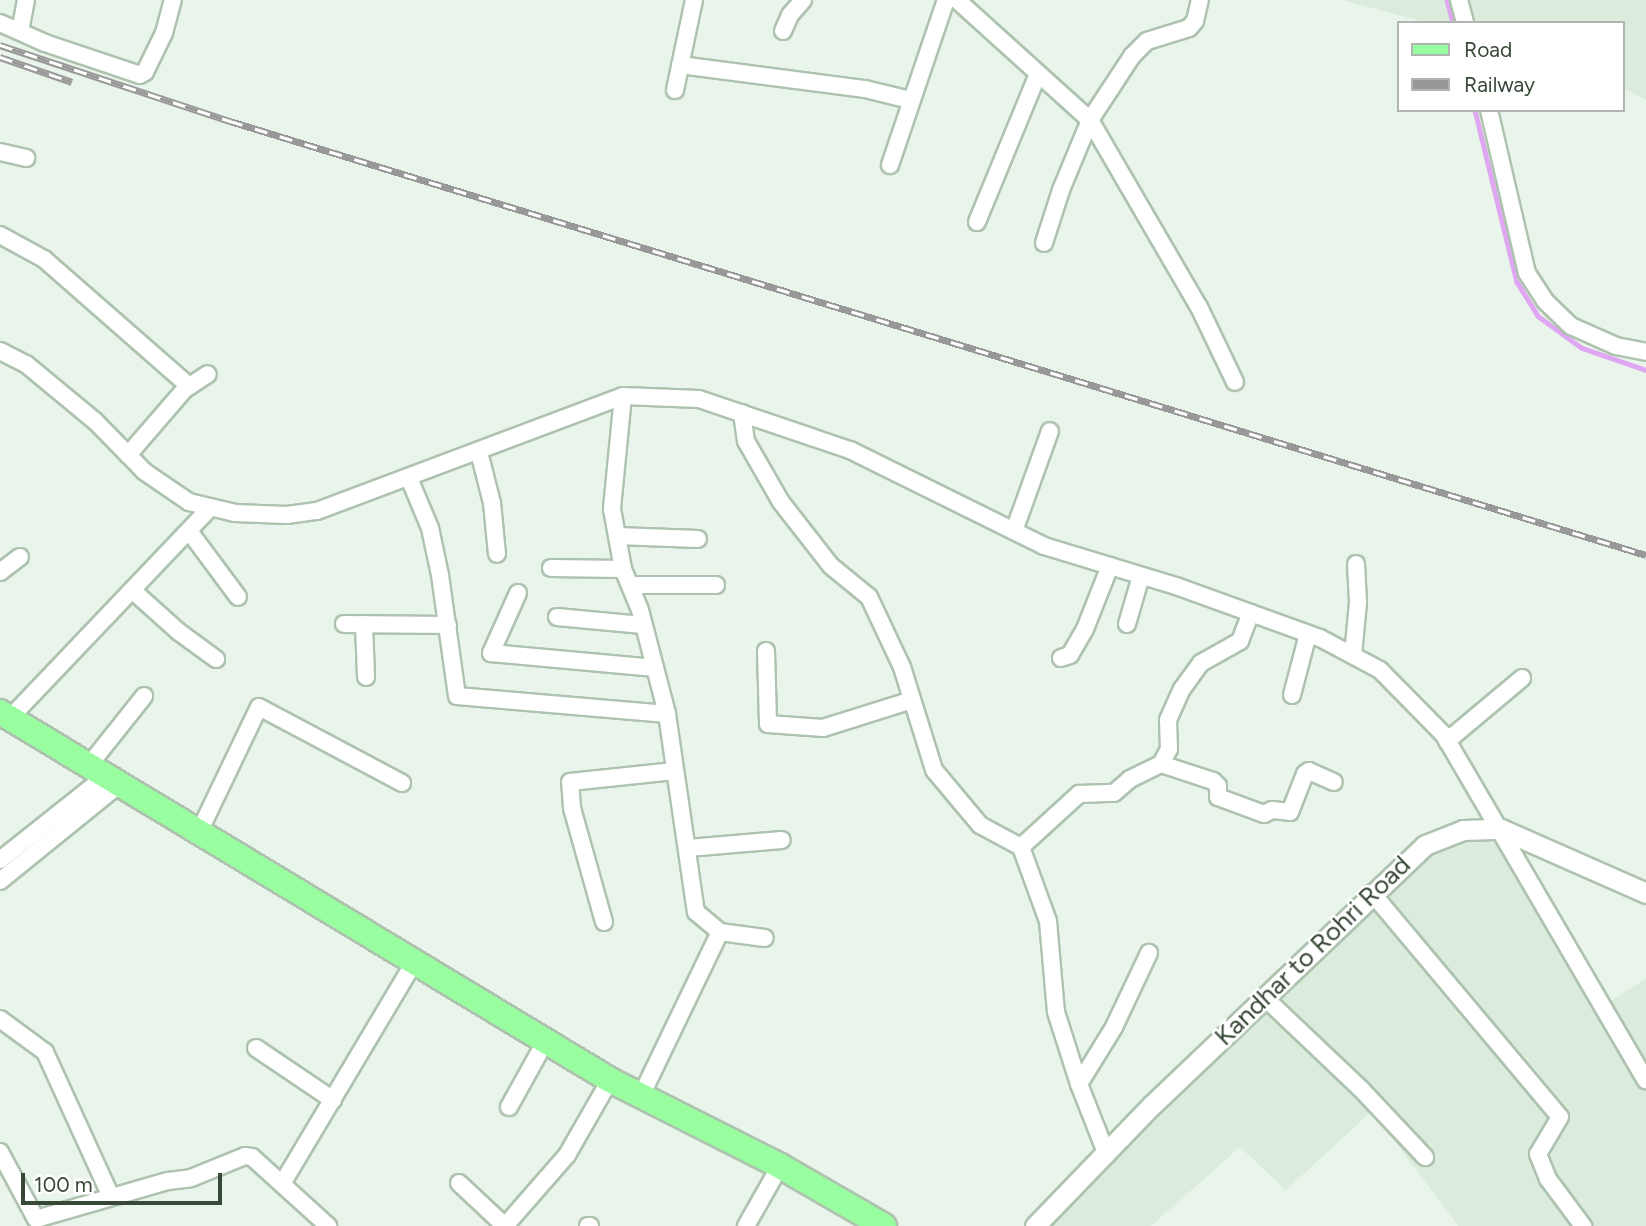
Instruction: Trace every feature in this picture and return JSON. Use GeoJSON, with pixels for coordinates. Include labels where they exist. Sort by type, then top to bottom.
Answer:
{"type":"FeatureCollection","features":[{"type":"Feature","properties":{"kind":"main road"},"geometry":{"type":"LineString","coordinates":[[5,715],[200,830],[414,963],[610,1080],[780,1166],[884,1226]]}},
{"type":"Feature","properties":{"kind":"street"},"geometry":{"type":"LineString","coordinates":[[19,31],[26,0]]}},
{"type":"Feature","properties":{"kind":"street"},"geometry":{"type":"LineString","coordinates":[[0,23],[45,43],[140,75],[145,72],[164,33],[173,0]]}},
{"type":"Feature","properties":{"kind":"street"},"geometry":{"type":"LineString","coordinates":[[675,90],[694,0]]}},
{"type":"Feature","properties":{"kind":"street"},"geometry":{"type":"LineString","coordinates":[[783,31],[790,15],[803,0]]}},
{"type":"Feature","properties":{"kind":"street"},"geometry":{"type":"LineString","coordinates":[[890,165],[946,0]]}},
{"type":"Feature","properties":{"kind":"street"},"geometry":{"type":"LineString","coordinates":[[957,0],[1090,120],[1199,307],[1235,382]]}},
{"type":"Feature","properties":{"kind":"street"},"geometry":{"type":"LineString","coordinates":[[1044,243],[1060,190],[1090,120],[1132,57],[1147,41],[1189,28],[1195,20],[1200,0]]}},
{"type":"Feature","properties":{"kind":"street"},"geometry":{"type":"LineString","coordinates":[[1459,0],[1464,21]]}},
{"type":"Feature","properties":{"kind":"street"},"geometry":{"type":"LineString","coordinates":[[680,65],[865,89],[910,100]]}},
{"type":"Feature","properties":{"kind":"street"},"geometry":{"type":"LineString","coordinates":[[977,222],[1038,74]]}},
{"type":"Feature","properties":{"kind":"street"},"geometry":{"type":"LineString","coordinates":[[1489,112],[1527,273],[1539,292],[1571,326],[1616,346],[1646,352]]}},
{"type":"Feature","properties":{"kind":"street"},"geometry":{"type":"LineString","coordinates":[[0,152],[26,158]]}},
{"type":"Feature","properties":{"kind":"street"},"geometry":{"type":"LineString","coordinates":[[0,235],[44,259],[189,386]]}},
{"type":"Feature","properties":{"kind":"street"},"geometry":{"type":"LineString","coordinates":[[0,351],[26,364],[95,421],[145,472],[189,502],[235,513],[287,515],[317,511],[623,396],[699,399],[850,450],[1044,546],[1141,576],[1308,634],[1380,670],[1447,741],[1646,1080]]}},
{"type":"Feature","properties":{"kind":"street"},"geometry":{"type":"LineString","coordinates":[[128,455],[189,386],[208,374]]}},
{"type":"Feature","properties":{"kind":"street"},"geometry":{"type":"LineString","coordinates":[[623,396],[612,509],[623,569],[643,625],[667,714],[696,912],[720,932],[765,938]]}},
{"type":"Feature","properties":{"kind":"street"},"geometry":{"type":"LineString","coordinates":[[741,413],[746,441],[781,502],[831,566],[869,597],[902,667],[934,770],[980,825],[1021,847],[1048,921],[1056,1012],[1079,1084],[1107,1155]]}},
{"type":"Feature","properties":{"kind":"street"},"geometry":{"type":"LineString","coordinates":[[1014,531],[1050,431]]}},
{"type":"Feature","properties":{"kind":"street"},"geometry":{"type":"LineString","coordinates":[[479,452],[492,503],[497,554]]}},
{"type":"Feature","properties":{"kind":"street"},"geometry":{"type":"LineString","coordinates":[[409,478],[430,528],[448,625],[457,696],[667,714]]}},
{"type":"Feature","properties":{"kind":"street"},"geometry":{"type":"LineString","coordinates":[[5,715],[132,590],[211,507]]}},
{"type":"Feature","properties":{"kind":"street"},"geometry":{"type":"LineString","coordinates":[[189,531],[238,597]]}},
{"type":"Feature","properties":{"kind":"street"},"geometry":{"type":"LineString","coordinates":[[617,536],[698,539]]}},
{"type":"Feature","properties":{"kind":"street"},"geometry":{"type":"LineString","coordinates":[[0,572],[20,557]]}},
{"type":"Feature","properties":{"kind":"street"},"geometry":{"type":"LineString","coordinates":[[1353,655],[1358,602],[1356,564]]}},
{"type":"Feature","properties":{"kind":"street"},"geometry":{"type":"LineString","coordinates":[[1061,658],[1070,655],[1085,629],[1110,566]]}},
{"type":"Feature","properties":{"kind":"street"},"geometry":{"type":"LineString","coordinates":[[551,568],[623,569]]}},
{"type":"Feature","properties":{"kind":"street"},"geometry":{"type":"LineString","coordinates":[[1127,624],[1141,576]]}},
{"type":"Feature","properties":{"kind":"street"},"geometry":{"type":"LineString","coordinates":[[630,585],[716,585]]}},
{"type":"Feature","properties":{"kind":"street"},"geometry":{"type":"LineString","coordinates":[[132,590],[179,632],[216,659]]}},
{"type":"Feature","properties":{"kind":"street"},"geometry":{"type":"LineString","coordinates":[[518,593],[491,653],[655,668]]}},
{"type":"Feature","properties":{"kind":"street"},"geometry":{"type":"LineString","coordinates":[[1021,847],[1079,794],[1114,793],[1130,779],[1161,764],[1168,757],[1168,720],[1182,689],[1200,663],[1240,641],[1251,613]]}},
{"type":"Feature","properties":{"kind":"street"},"geometry":{"type":"LineString","coordinates":[[557,617],[643,625]]}},
{"type":"Feature","properties":{"kind":"street"},"geometry":{"type":"LineString","coordinates":[[344,624],[448,625]]}},
{"type":"Feature","properties":{"kind":"street"},"geometry":{"type":"LineString","coordinates":[[364,624],[366,677]]}},
{"type":"Feature","properties":{"kind":"street"},"geometry":{"type":"LineString","coordinates":[[1292,695],[1308,634]]}},
{"type":"Feature","properties":{"kind":"street"},"geometry":{"type":"LineString","coordinates":[[766,651],[768,724],[823,728],[912,700]]}},
{"type":"Feature","properties":{"kind":"street"},"geometry":{"type":"LineString","coordinates":[[1447,741],[1522,678]]}},
{"type":"Feature","properties":{"kind":"street"},"geometry":{"type":"LineString","coordinates":[[0,881],[106,774],[145,696]]}},
{"type":"Feature","properties":{"kind":"street"},"geometry":{"type":"LineString","coordinates":[[200,830],[259,707],[402,783]]}},
{"type":"Feature","properties":{"kind":"street"},"geometry":{"type":"LineString","coordinates":[[1161,764],[1213,781],[1218,786],[1218,797],[1264,814],[1272,810],[1290,812],[1305,774],[1309,771],[1334,782]]}},
{"type":"Feature","properties":{"kind":"street"},"geometry":{"type":"LineString","coordinates":[[604,922],[572,808],[570,782],[674,771]]}},
{"type":"Feature","properties":{"kind":"street"},"geometry":{"type":"LineString","coordinates":[[0,860],[106,774]]}},
{"type":"Feature","properties":{"kind":"street","name":"Kandhar to Rohri Road"},"geometry":{"type":"LineString","coordinates":[[1035,1226],[1107,1155],[1152,1105],[1425,845],[1463,830],[1501,829],[1646,893]]}},
{"type":"Feature","properties":{"kind":"street"},"geometry":{"type":"LineString","coordinates":[[688,848],[782,840]]}},
{"type":"Feature","properties":{"kind":"street"},"geometry":{"type":"LineString","coordinates":[[1372,893],[1560,1117],[1538,1154],[1548,1179],[1583,1226]]}},
{"type":"Feature","properties":{"kind":"street"},"geometry":{"type":"LineString","coordinates":[[641,1096],[720,932]]}},
{"type":"Feature","properties":{"kind":"street"},"geometry":{"type":"LineString","coordinates":[[1079,1084],[1114,1027],[1149,953]]}},
{"type":"Feature","properties":{"kind":"street"},"geometry":{"type":"LineString","coordinates":[[282,1184],[414,963]]}},
{"type":"Feature","properties":{"kind":"street"},"geometry":{"type":"LineString","coordinates":[[1264,997],[1360,1088],[1425,1157]]}},
{"type":"Feature","properties":{"kind":"street"},"geometry":{"type":"LineString","coordinates":[[0,1020],[45,1052],[111,1198]]}},
{"type":"Feature","properties":{"kind":"street"},"geometry":{"type":"LineString","coordinates":[[509,1107],[545,1042]]}},
{"type":"Feature","properties":{"kind":"street"},"geometry":{"type":"LineString","coordinates":[[256,1048],[333,1100]]}},
{"type":"Feature","properties":{"kind":"street"},"geometry":{"type":"LineString","coordinates":[[459,1184],[505,1226],[567,1155],[610,1080]]}},
{"type":"Feature","properties":{"kind":"street"},"geometry":{"type":"LineString","coordinates":[[0,1152],[36,1220],[168,1181],[191,1178],[245,1156],[252,1157],[328,1226]]}},
{"type":"Feature","properties":{"kind":"street"},"geometry":{"type":"LineString","coordinates":[[746,1226],[780,1166]]}},
{"type":"Feature","properties":{"kind":"shaded area"},"geometry":{"type":"Polygon","coordinates":[[[1343,0],[1646,0],[1646,100],[1625,89],[1625,21],[1420,21],[1343,0]]]}},
{"type":"Feature","properties":{"kind":"shaded area"},"geometry":{"type":"Polygon","coordinates":[[[1464,837],[1498,837],[1596,1010],[1646,979],[1646,1226],[1458,1226],[1372,1111],[1286,1190],[1240,1147],[1151,1226],[1050,1226],[1390,885],[1429,852],[1464,837]]]}},
{"type":"Feature","properties":{"kind":"waterway"},"geometry":{"type":"LineString","coordinates":[[1447,0],[1452,21]]}},
{"type":"Feature","properties":{"kind":"waterway"},"geometry":{"type":"LineString","coordinates":[[1475,112],[1517,282],[1538,316],[1582,348],[1646,370]]}},
{"type":"Feature","properties":{"kind":"railway"},"geometry":{"type":"LineString","coordinates":[[0,45],[230,121],[1646,555]]}},
{"type":"Feature","properties":{"kind":"railway"},"geometry":{"type":"LineString","coordinates":[[0,57],[72,82]]}}]}
